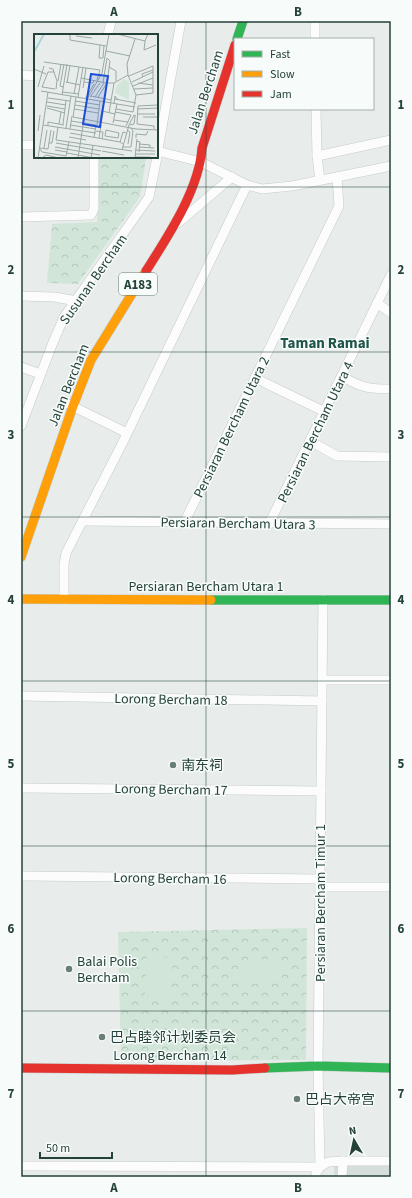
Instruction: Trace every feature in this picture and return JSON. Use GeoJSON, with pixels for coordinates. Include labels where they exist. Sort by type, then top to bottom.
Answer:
{"type":"FeatureCollection","features":[{"type":"Feature","properties":{"kind":"main road","name":"Jalan Bercham"},"geometry":{"type":"LineString","coordinates":[[237,38],[243,21]]}},
{"type":"Feature","properties":{"kind":"main road","name":"Jalan Bercham"},"geometry":{"type":"LineString","coordinates":[[21,557],[83,358],[151,250],[179,199],[202,148],[234,48]]}},
{"type":"Feature","properties":{"kind":"main road","name":"Jalan Bercham"},"geometry":{"type":"LineString","coordinates":[[21,529],[69,404],[94,354],[173,228],[193,184],[197,160]]}},
{"type":"Feature","properties":{"kind":"main road","name":"Persiaran Bercham Utara 1"},"geometry":{"type":"LineString","coordinates":[[21,599],[391,600]]}},
{"type":"Feature","properties":{"kind":"main road","name":"Lorong Bercham 14"},"geometry":{"type":"LineString","coordinates":[[21,1068],[232,1070],[318,1066],[391,1068]]}},
{"type":"Feature","properties":{"kind":"street"},"geometry":{"type":"LineString","coordinates":[[108,34],[111,21]]}},
{"type":"Feature","properties":{"kind":"street","name":"Susunan Bercham"},"geometry":{"type":"LineString","coordinates":[[158,148],[181,21]]}},
{"type":"Feature","properties":{"kind":"street"},"geometry":{"type":"LineString","coordinates":[[315,21],[315,38]]}},
{"type":"Feature","properties":{"kind":"street"},"geometry":{"type":"LineString","coordinates":[[21,75],[34,76]]}},
{"type":"Feature","properties":{"kind":"street"},"geometry":{"type":"LineString","coordinates":[[316,110],[317,156],[320,180]]}},
{"type":"Feature","properties":{"kind":"street"},"geometry":{"type":"LineString","coordinates":[[317,156],[391,140]]}},
{"type":"Feature","properties":{"kind":"street"},"geometry":{"type":"LineString","coordinates":[[21,145],[34,145]]}},
{"type":"Feature","properties":{"kind":"street"},"geometry":{"type":"LineString","coordinates":[[158,153],[197,160],[247,185],[262,189],[275,189],[391,166]]}},
{"type":"Feature","properties":{"kind":"street"},"geometry":{"type":"LineString","coordinates":[[21,216],[91,215],[94,209],[94,158]]}},
{"type":"Feature","properties":{"kind":"street","name":"Susunan Bercham"},"geometry":{"type":"LineString","coordinates":[[21,426],[59,326],[149,197],[156,158]]}},
{"type":"Feature","properties":{"kind":"street"},"geometry":{"type":"LineString","coordinates":[[173,228],[232,177]]}},
{"type":"Feature","properties":{"kind":"street","name":"Persiaran Bercham Utara 2"},"geometry":{"type":"LineString","coordinates":[[184,523],[339,206],[337,177]]}},
{"type":"Feature","properties":{"kind":"street"},"geometry":{"type":"LineString","coordinates":[[64,599],[64,564],[66,553],[84,521],[247,185]]}},
{"type":"Feature","properties":{"kind":"street","name":"Persiaran Bercham Utara 4"},"geometry":{"type":"LineString","coordinates":[[270,524],[323,412],[391,275]]}},
{"type":"Feature","properties":{"kind":"street"},"geometry":{"type":"LineString","coordinates":[[21,296],[54,297],[76,301]]}},
{"type":"Feature","properties":{"kind":"street"},"geometry":{"type":"LineString","coordinates":[[377,303],[391,313]]}},
{"type":"Feature","properties":{"kind":"street"},"geometry":{"type":"LineString","coordinates":[[21,368],[40,374]]}},
{"type":"Feature","properties":{"kind":"street"},"geometry":{"type":"LineString","coordinates":[[342,376],[361,387],[368,389],[391,389]]}},
{"type":"Feature","properties":{"kind":"street"},"geometry":{"type":"LineString","coordinates":[[255,378],[323,412]]}},
{"type":"Feature","properties":{"kind":"street"},"geometry":{"type":"LineString","coordinates":[[69,404],[127,433]]}},
{"type":"Feature","properties":{"kind":"street"},"geometry":{"type":"LineString","coordinates":[[310,441],[330,454],[337,456],[391,457]]}},
{"type":"Feature","properties":{"kind":"street","name":"Persiaran Bercham Utara 3"},"geometry":{"type":"LineString","coordinates":[[84,521],[391,524]]}},
{"type":"Feature","properties":{"kind":"street","name":"Persiaran Bercham Timur 1"},"geometry":{"type":"LineString","coordinates":[[320,1166],[318,1066],[323,600]]}},
{"type":"Feature","properties":{"kind":"street"},"geometry":{"type":"LineString","coordinates":[[322,680],[391,680]]}},
{"type":"Feature","properties":{"kind":"street","name":"Lorong Bercham 18"},"geometry":{"type":"LineString","coordinates":[[21,696],[322,701]]}},
{"type":"Feature","properties":{"kind":"street","name":"Lorong Bercham 17"},"geometry":{"type":"LineString","coordinates":[[21,788],[321,791]]}},
{"type":"Feature","properties":{"kind":"street","name":"Lorong Bercham 16"},"geometry":{"type":"LineString","coordinates":[[21,876],[320,883],[391,887]]}},
{"type":"Feature","properties":{"kind":"street"},"geometry":{"type":"LineString","coordinates":[[342,1177],[343,1161]]}},
{"type":"Feature","properties":{"kind":"street"},"geometry":{"type":"LineString","coordinates":[[21,1166],[320,1166],[328,1162],[391,1161]]}},
{"type":"Feature","properties":{"kind":"street"},"geometry":{"type":"LineString","coordinates":[[316,1177],[316,1173],[320,1166]]}},
{"type":"Feature","properties":{"kind":"shaded area"},"geometry":{"type":"Polygon","coordinates":[[[334,1159],[389,1159],[389,1177],[334,1177],[334,1159]]]}},
{"type":"Feature","properties":{"kind":"green space"},"geometry":{"type":"Polygon","coordinates":[[[97,158],[146,159],[140,197],[78,284],[47,283],[52,224],[97,222],[97,158]]]}},
{"type":"Feature","properties":{"kind":"green space"},"geometry":{"type":"Polygon","coordinates":[[[307,928],[306,1060],[121,1061],[118,932],[307,928]]]}},
{"type":"Feature","properties":{"kind":"green space"},"geometry":{"type":"Polygon","coordinates":[[[147,956],[173,958],[170,996],[145,995],[147,956]]]}},
{"type":"Feature","properties":{"kind":"green space"},"geometry":{"type":"Polygon","coordinates":[[[281,958],[282,982],[240,985],[238,961],[281,958]]]}},
{"type":"Feature","properties":{"kind":"traffic: fast"},"geometry":{"type":"LineString","coordinates":[[237,38],[243,21]]}},
{"type":"Feature","properties":{"kind":"traffic: fast"},"geometry":{"type":"LineString","coordinates":[[211,600],[391,600]]}},
{"type":"Feature","properties":{"kind":"traffic: fast"},"geometry":{"type":"LineString","coordinates":[[265,1068],[318,1066],[391,1068]]}},
{"type":"Feature","properties":{"kind":"traffic: slow"},"geometry":{"type":"LineString","coordinates":[[21,557],[73,406],[91,360],[146,271]]}},
{"type":"Feature","properties":{"kind":"traffic: slow"},"geometry":{"type":"LineString","coordinates":[[21,599],[211,600]]}},
{"type":"Feature","properties":{"kind":"traffic: jam"},"geometry":{"type":"LineString","coordinates":[[146,271],[173,228],[189,196],[200,164],[202,148],[234,48]]}},
{"type":"Feature","properties":{"kind":"traffic: jam"},"geometry":{"type":"LineString","coordinates":[[21,1068],[232,1070],[265,1068]]}},
{"type":"Feature","properties":{"kind":"place","name":"南东祠"},"geometry":{"type":"Point","coordinates":[173,765]}},
{"type":"Feature","properties":{"kind":"place","name":"Balai Polis Bercham"},"geometry":{"type":"Point","coordinates":[69,969]}},
{"type":"Feature","properties":{"kind":"place","name":"巴占睦邻计划委员会"},"geometry":{"type":"Point","coordinates":[102,1037]}},
{"type":"Feature","properties":{"kind":"place","name":"巴占大帝宫"},"geometry":{"type":"Point","coordinates":[297,1099]}},
{"type":"Feature","properties":{"kind":"district","name":"Taman Ramai"},"geometry":{"type":"Point","coordinates":[325,343]}}]}
